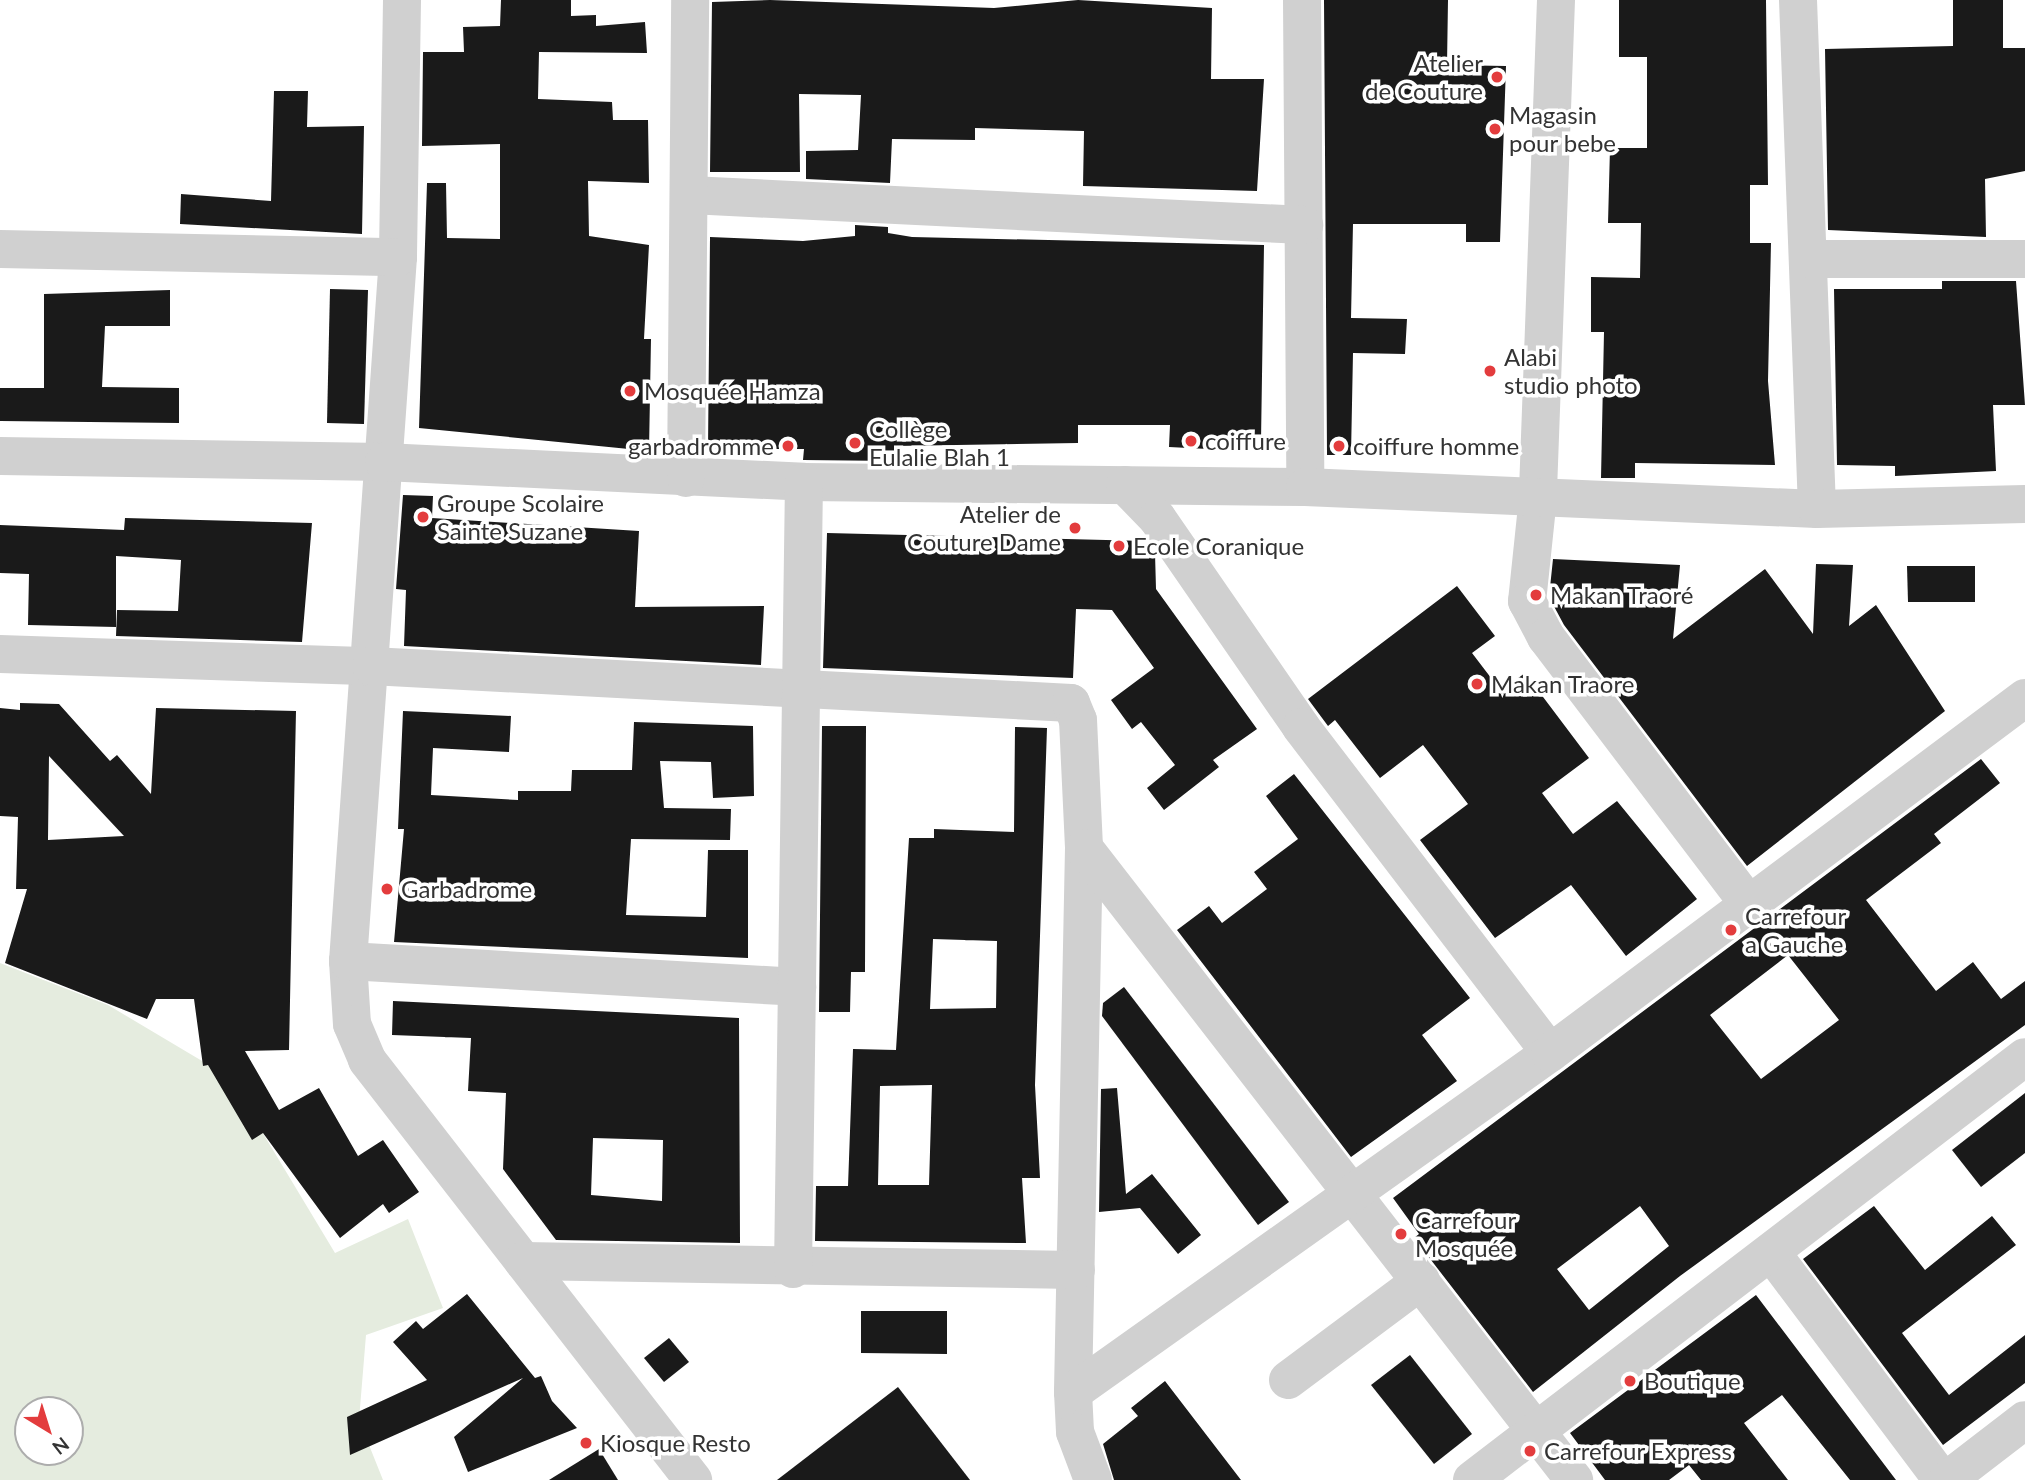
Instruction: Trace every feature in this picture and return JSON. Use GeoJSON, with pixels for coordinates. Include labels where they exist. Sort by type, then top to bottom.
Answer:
{"type":"FeatureCollection","features":[{"type":"Feature","properties":{"kind":"street"},"geometry":{"type":"LineString","coordinates":[[402,0],[398,257],[348,961],[352,1024],[367,1060],[693,1480]]}},
{"type":"Feature","properties":{"kind":"street"},"geometry":{"type":"LineString","coordinates":[[685,478],[690,0]]}},
{"type":"Feature","properties":{"kind":"street"},"geometry":{"type":"LineString","coordinates":[[1302,0],[1305,487]]}},
{"type":"Feature","properties":{"kind":"street"},"geometry":{"type":"LineString","coordinates":[[1556,0],[1538,497],[1528,601],[1546,637],[1748,903]]}},
{"type":"Feature","properties":{"kind":"street"},"geometry":{"type":"LineString","coordinates":[[1798,0],[1817,509]]}},
{"type":"Feature","properties":{"kind":"street"},"geometry":{"type":"LineString","coordinates":[[690,195],[1304,225]]}},
{"type":"Feature","properties":{"kind":"street"},"geometry":{"type":"LineString","coordinates":[[0,249],[398,257]]}},
{"type":"Feature","properties":{"kind":"street"},"geometry":{"type":"LineString","coordinates":[[1808,259],[2025,259]]}},
{"type":"Feature","properties":{"kind":"street"},"geometry":{"type":"LineString","coordinates":[[0,456],[384,462],[804,482],[1305,487],[1817,509],[2025,504]]}},
{"type":"Feature","properties":{"kind":"street"},"geometry":{"type":"LineString","coordinates":[[793,1269],[804,482]]}},
{"type":"Feature","properties":{"kind":"street"},"geometry":{"type":"LineString","coordinates":[[1125,485],[1157,518],[1301,727],[1550,1053]]}},
{"type":"Feature","properties":{"kind":"street"},"geometry":{"type":"LineString","coordinates":[[0,654],[371,666],[801,690],[1055,697],[1071,703],[1078,720],[1084,848],[1077,972],[1073,1392],[1075,1432],[1093,1480]]}},
{"type":"Feature","properties":{"kind":"street"},"geometry":{"type":"LineString","coordinates":[[1073,1392],[1550,1053],[2025,698]]}},
{"type":"Feature","properties":{"kind":"street"},"geometry":{"type":"LineString","coordinates":[[1084,848],[1574,1480]]}},
{"type":"Feature","properties":{"kind":"street"},"geometry":{"type":"LineString","coordinates":[[348,961],[797,987]]}},
{"type":"Feature","properties":{"kind":"street"},"geometry":{"type":"LineString","coordinates":[[1472,1480],[2025,1057]]}},
{"type":"Feature","properties":{"kind":"street"},"geometry":{"type":"LineString","coordinates":[[1771,1252],[1945,1480],[2025,1420]]}},
{"type":"Feature","properties":{"kind":"street"},"geometry":{"type":"LineString","coordinates":[[523,1261],[793,1269],[1076,1270]]}},
{"type":"Feature","properties":{"kind":"street"},"geometry":{"type":"LineString","coordinates":[[1288,1380],[1421,1281]]}},
{"type":"Feature","properties":{"kind":"shaded area"},"geometry":{"type":"Polygon","coordinates":[[[0,963],[108,1005],[229,1077],[335,1253],[408,1219],[443,1308],[366,1335],[359,1420],[383,1480],[0,1480],[0,963]]]}},
{"type":"Feature","properties":{"kind":"building"},"geometry":{"type":"Polygon","coordinates":[[[501,0],[571,0],[571,16],[596,15],[596,26],[645,22],[647,53],[539,52],[538,99],[612,102],[613,120],[648,120],[649,183],[588,181],[589,236],[649,245],[644,339],[651,339],[649,451],[419,428],[427,183],[446,183],[447,238],[500,239],[500,144],[422,146],[423,52],[464,52],[463,27],[500,26],[501,0]]]}},
{"type":"Feature","properties":{"kind":"building"},"geometry":{"type":"Polygon","coordinates":[[[770,0],[994,8],[1078,0],[1212,8],[1211,79],[1264,79],[1257,191],[1083,186],[1084,131],[975,128],[975,140],[892,139],[890,183],[806,179],[806,151],[858,150],[861,95],[799,94],[800,172],[710,172],[712,2],[770,0]]]}},
{"type":"Feature","properties":{"kind":"building"},"geometry":{"type":"Polygon","coordinates":[[[1324,0],[1448,0],[1447,65],[1506,66],[1500,242],[1466,242],[1466,224],[1353,224],[1351,318],[1407,319],[1405,354],[1353,353],[1351,455],[1327,455],[1324,0]]]}},
{"type":"Feature","properties":{"kind":"building"},"geometry":{"type":"Polygon","coordinates":[[[1619,0],[1766,0],[1768,185],[1750,185],[1750,243],[1771,243],[1768,381],[1775,465],[1635,463],[1635,478],[1601,478],[1604,332],[1591,332],[1591,277],[1640,278],[1641,223],[1608,223],[1610,148],[1647,148],[1647,57],[1619,57],[1619,0]]]}},
{"type":"Feature","properties":{"kind":"building"},"geometry":{"type":"Polygon","coordinates":[[[1953,0],[2003,0],[2003,48],[2025,48],[2025,171],[1985,179],[1986,237],[1828,230],[1825,49],[1953,46],[1953,0]]]}},
{"type":"Feature","properties":{"kind":"building"},"geometry":{"type":"Polygon","coordinates":[[[274,91],[308,91],[307,127],[364,126],[362,234],[180,224],[181,194],[271,201],[274,91]]]}},
{"type":"Feature","properties":{"kind":"building"},"geometry":{"type":"Polygon","coordinates":[[[855,225],[888,227],[888,233],[912,237],[1264,245],[1261,441],[1208,439],[1208,449],[1169,447],[1170,425],[1078,425],[1078,443],[895,446],[894,461],[803,460],[804,449],[708,449],[710,237],[803,241],[855,236],[855,225]]]}},
{"type":"Feature","properties":{"kind":"building"},"geometry":{"type":"Polygon","coordinates":[[[1942,281],[2016,281],[2025,405],[1993,405],[1996,471],[1895,476],[1895,466],[1837,465],[1834,289],[1942,289],[1942,281]]]}},
{"type":"Feature","properties":{"kind":"building"},"geometry":{"type":"Polygon","coordinates":[[[330,289],[368,290],[364,424],[327,423],[330,289]]]}},
{"type":"Feature","properties":{"kind":"building"},"geometry":{"type":"Polygon","coordinates":[[[170,290],[170,326],[105,326],[102,387],[179,388],[179,423],[0,421],[0,388],[44,388],[44,294],[170,290]]]}},
{"type":"Feature","properties":{"kind":"building"},"geometry":{"type":"Polygon","coordinates":[[[403,495],[433,496],[432,518],[639,531],[635,607],[764,606],[761,665],[404,646],[406,590],[396,589],[403,495]]]}},
{"type":"Feature","properties":{"kind":"building"},"geometry":{"type":"Polygon","coordinates":[[[125,518],[312,523],[302,642],[116,636],[117,610],[178,611],[181,560],[116,556],[116,627],[28,625],[29,574],[0,573],[0,525],[124,530],[125,518]]]}},
{"type":"Feature","properties":{"kind":"building"},"geometry":{"type":"Polygon","coordinates":[[[827,533],[1146,541],[1155,553],[1156,589],[1257,729],[1213,760],[1219,767],[1164,810],[1147,788],[1175,765],[1141,722],[1132,729],[1111,700],[1154,668],[1112,610],[1076,609],[1073,678],[823,668],[827,533]]]}},
{"type":"Feature","properties":{"kind":"building"},"geometry":{"type":"Polygon","coordinates":[[[1553,559],[1680,565],[1673,639],[1765,569],[1813,634],[1816,564],[1853,565],[1849,626],[1876,605],[1945,711],[1747,866],[1564,625],[1549,597],[1553,559]]]}},
{"type":"Feature","properties":{"kind":"building"},"geometry":{"type":"Polygon","coordinates":[[[1907,566],[1975,566],[1975,602],[1908,602],[1907,566]]]}},
{"type":"Feature","properties":{"kind":"building"},"geometry":{"type":"Polygon","coordinates":[[[1457,586],[1495,636],[1472,653],[1501,691],[1525,673],[1589,758],[1542,793],[1573,834],[1617,801],[1697,899],[1626,956],[1571,885],[1495,938],[1420,840],[1468,804],[1423,745],[1380,778],[1335,720],[1328,726],[1308,699],[1457,586]]]}},
{"type":"Feature","properties":{"kind":"building"},"geometry":{"type":"Polygon","coordinates":[[[20,703],[59,704],[110,761],[117,755],[151,794],[156,708],[296,711],[289,1050],[245,1051],[279,1110],[319,1088],[358,1156],[383,1140],[419,1192],[389,1213],[383,1204],[340,1238],[263,1133],[252,1140],[208,1065],[203,1066],[194,999],[156,999],[147,1019],[5,963],[27,889],[16,889],[18,817],[0,816],[0,708],[20,710],[20,703]],[[49,756],[48,840],[124,836],[49,756]]]}},
{"type":"Feature","properties":{"kind":"building"},"geometry":{"type":"Polygon","coordinates":[[[403,711],[511,716],[509,752],[433,748],[431,795],[518,800],[518,791],[571,791],[572,770],[632,770],[634,722],[753,726],[754,796],[713,798],[711,762],[660,761],[664,808],[731,809],[730,840],[631,839],[626,915],[706,917],[708,850],[748,850],[748,958],[394,942],[404,829],[398,829],[403,711]]]}},
{"type":"Feature","properties":{"kind":"building"},"geometry":{"type":"Polygon","coordinates":[[[822,726],[866,726],[865,972],[851,972],[850,1012],[819,1012],[822,726]]]}},
{"type":"Feature","properties":{"kind":"building"},"geometry":{"type":"Polygon","coordinates":[[[1015,727],[1047,728],[1035,1085],[1040,1178],[1022,1178],[1026,1243],[815,1241],[816,1186],[848,1186],[853,1049],[896,1050],[909,838],[934,838],[934,829],[1014,832],[1015,727]],[[933,939],[930,1009],[996,1008],[997,941],[933,939]],[[932,1085],[880,1086],[878,1185],[929,1185],[932,1085]]]}},
{"type":"Feature","properties":{"kind":"building"},"geometry":{"type":"Polygon","coordinates":[[[1981,759],[2000,783],[1934,834],[1941,843],[1866,900],[1936,991],[1973,962],[2001,999],[2025,981],[2025,1025],[1680,1276],[1533,1392],[1414,1238],[1419,1234],[1393,1198],[1981,759]],[[1788,955],[1710,1015],[1761,1079],[1839,1020],[1788,955]],[[1640,1206],[1557,1269],[1589,1310],[1669,1246],[1640,1206]]]}},
{"type":"Feature","properties":{"kind":"building"},"geometry":{"type":"Polygon","coordinates":[[[1294,774],[1470,998],[1422,1035],[1457,1081],[1351,1157],[1177,930],[1209,906],[1222,923],[1267,889],[1254,872],[1298,839],[1266,796],[1294,774]]]}},
{"type":"Feature","properties":{"kind":"building"},"geometry":{"type":"Polygon","coordinates":[[[1124,987],[1289,1202],[1258,1225],[1102,1016],[1103,1003],[1124,987]]]}},
{"type":"Feature","properties":{"kind":"building"},"geometry":{"type":"Polygon","coordinates":[[[393,1001],[739,1018],[740,1243],[556,1240],[503,1169],[506,1093],[468,1091],[471,1038],[392,1035],[393,1001]],[[593,1138],[591,1195],[662,1201],[663,1140],[593,1138]]]}},
{"type":"Feature","properties":{"kind":"building"},"geometry":{"type":"Polygon","coordinates":[[[1117,1088],[1126,1194],[1152,1174],[1201,1235],[1178,1254],[1140,1208],[1099,1212],[1101,1089],[1117,1088]]]}},
{"type":"Feature","properties":{"kind":"building"},"geometry":{"type":"Polygon","coordinates":[[[2025,1093],[2025,1153],[1981,1187],[1952,1150],[2025,1093]]]}},
{"type":"Feature","properties":{"kind":"building"},"geometry":{"type":"Polygon","coordinates":[[[1874,1206],[1925,1270],[1992,1216],[2016,1245],[1902,1333],[1949,1395],[2025,1335],[2025,1383],[1943,1445],[1803,1259],[1874,1206]]]}},
{"type":"Feature","properties":{"kind":"building"},"geometry":{"type":"Polygon","coordinates":[[[467,1294],[535,1378],[541,1376],[552,1401],[577,1428],[468,1472],[454,1437],[523,1378],[350,1455],[347,1417],[427,1380],[393,1342],[416,1321],[423,1329],[467,1294]]]}},
{"type":"Feature","properties":{"kind":"building"},"geometry":{"type":"Polygon","coordinates":[[[1756,1295],[1896,1480],[1850,1480],[1782,1395],[1744,1423],[1788,1480],[1701,1480],[1689,1465],[1669,1480],[1605,1480],[1570,1433],[1756,1295]]]}},
{"type":"Feature","properties":{"kind":"building"},"geometry":{"type":"Polygon","coordinates":[[[861,1311],[947,1311],[947,1354],[861,1353],[861,1311]]]}},
{"type":"Feature","properties":{"kind":"building"},"geometry":{"type":"Polygon","coordinates":[[[669,1338],[689,1362],[664,1382],[644,1358],[669,1338]]]}},
{"type":"Feature","properties":{"kind":"building"},"geometry":{"type":"Polygon","coordinates":[[[1410,1355],[1472,1434],[1434,1464],[1371,1385],[1410,1355]]]}},
{"type":"Feature","properties":{"kind":"building"},"geometry":{"type":"Polygon","coordinates":[[[1165,1381],[1241,1480],[1114,1480],[1103,1444],[1138,1416],[1131,1408],[1165,1381]]]}},
{"type":"Feature","properties":{"kind":"building"},"geometry":{"type":"Polygon","coordinates":[[[898,1387],[970,1480],[777,1480],[898,1387]]]}},
{"type":"Feature","properties":{"kind":"building"},"geometry":{"type":"Polygon","coordinates":[[[599,1449],[618,1480],[549,1480],[599,1449]]]}},
{"type":"Feature","properties":{"kind":"place","name":"Atelier de Couture"},"geometry":{"type":"Point","coordinates":[1497,77]}},
{"type":"Feature","properties":{"kind":"place","name":"Magasin pour bebe"},"geometry":{"type":"Point","coordinates":[1495,129]}},
{"type":"Feature","properties":{"kind":"place","name":"Alabi studio photo"},"geometry":{"type":"Point","coordinates":[1490,371]}},
{"type":"Feature","properties":{"kind":"place","name":"Mosquée Hamza"},"geometry":{"type":"Point","coordinates":[630,391]}},
{"type":"Feature","properties":{"kind":"place","name":"coiffure"},"geometry":{"type":"Point","coordinates":[1191,441]}},
{"type":"Feature","properties":{"kind":"place","name":"Collège Eulalie Blah 1"},"geometry":{"type":"Point","coordinates":[855,443]}},
{"type":"Feature","properties":{"kind":"place","name":"garbadromme"},"geometry":{"type":"Point","coordinates":[788,446]}},
{"type":"Feature","properties":{"kind":"place","name":"coiffure homme"},"geometry":{"type":"Point","coordinates":[1339,446]}},
{"type":"Feature","properties":{"kind":"place","name":"Groupe Scolaire Sainte Suzane"},"geometry":{"type":"Point","coordinates":[423,517]}},
{"type":"Feature","properties":{"kind":"place","name":"Atelier de Couture Dame"},"geometry":{"type":"Point","coordinates":[1075,528]}},
{"type":"Feature","properties":{"kind":"place","name":"Ecole Coranique"},"geometry":{"type":"Point","coordinates":[1119,546]}},
{"type":"Feature","properties":{"kind":"place","name":"Makan Traoré"},"geometry":{"type":"Point","coordinates":[1536,595]}},
{"type":"Feature","properties":{"kind":"place","name":"Makan Traore"},"geometry":{"type":"Point","coordinates":[1477,684]}},
{"type":"Feature","properties":{"kind":"place","name":"Garbadrome"},"geometry":{"type":"Point","coordinates":[387,889]}},
{"type":"Feature","properties":{"kind":"place","name":"Carrefour a Gauche"},"geometry":{"type":"Point","coordinates":[1731,930]}},
{"type":"Feature","properties":{"kind":"place","name":"Carrefour Mosquée"},"geometry":{"type":"Point","coordinates":[1401,1234]}},
{"type":"Feature","properties":{"kind":"place","name":"Boutique"},"geometry":{"type":"Point","coordinates":[1630,1381]}},
{"type":"Feature","properties":{"kind":"place","name":"Kiosque Resto"},"geometry":{"type":"Point","coordinates":[586,1443]}},
{"type":"Feature","properties":{"kind":"place","name":"Carrefour Express"},"geometry":{"type":"Point","coordinates":[1530,1451]}}]}
